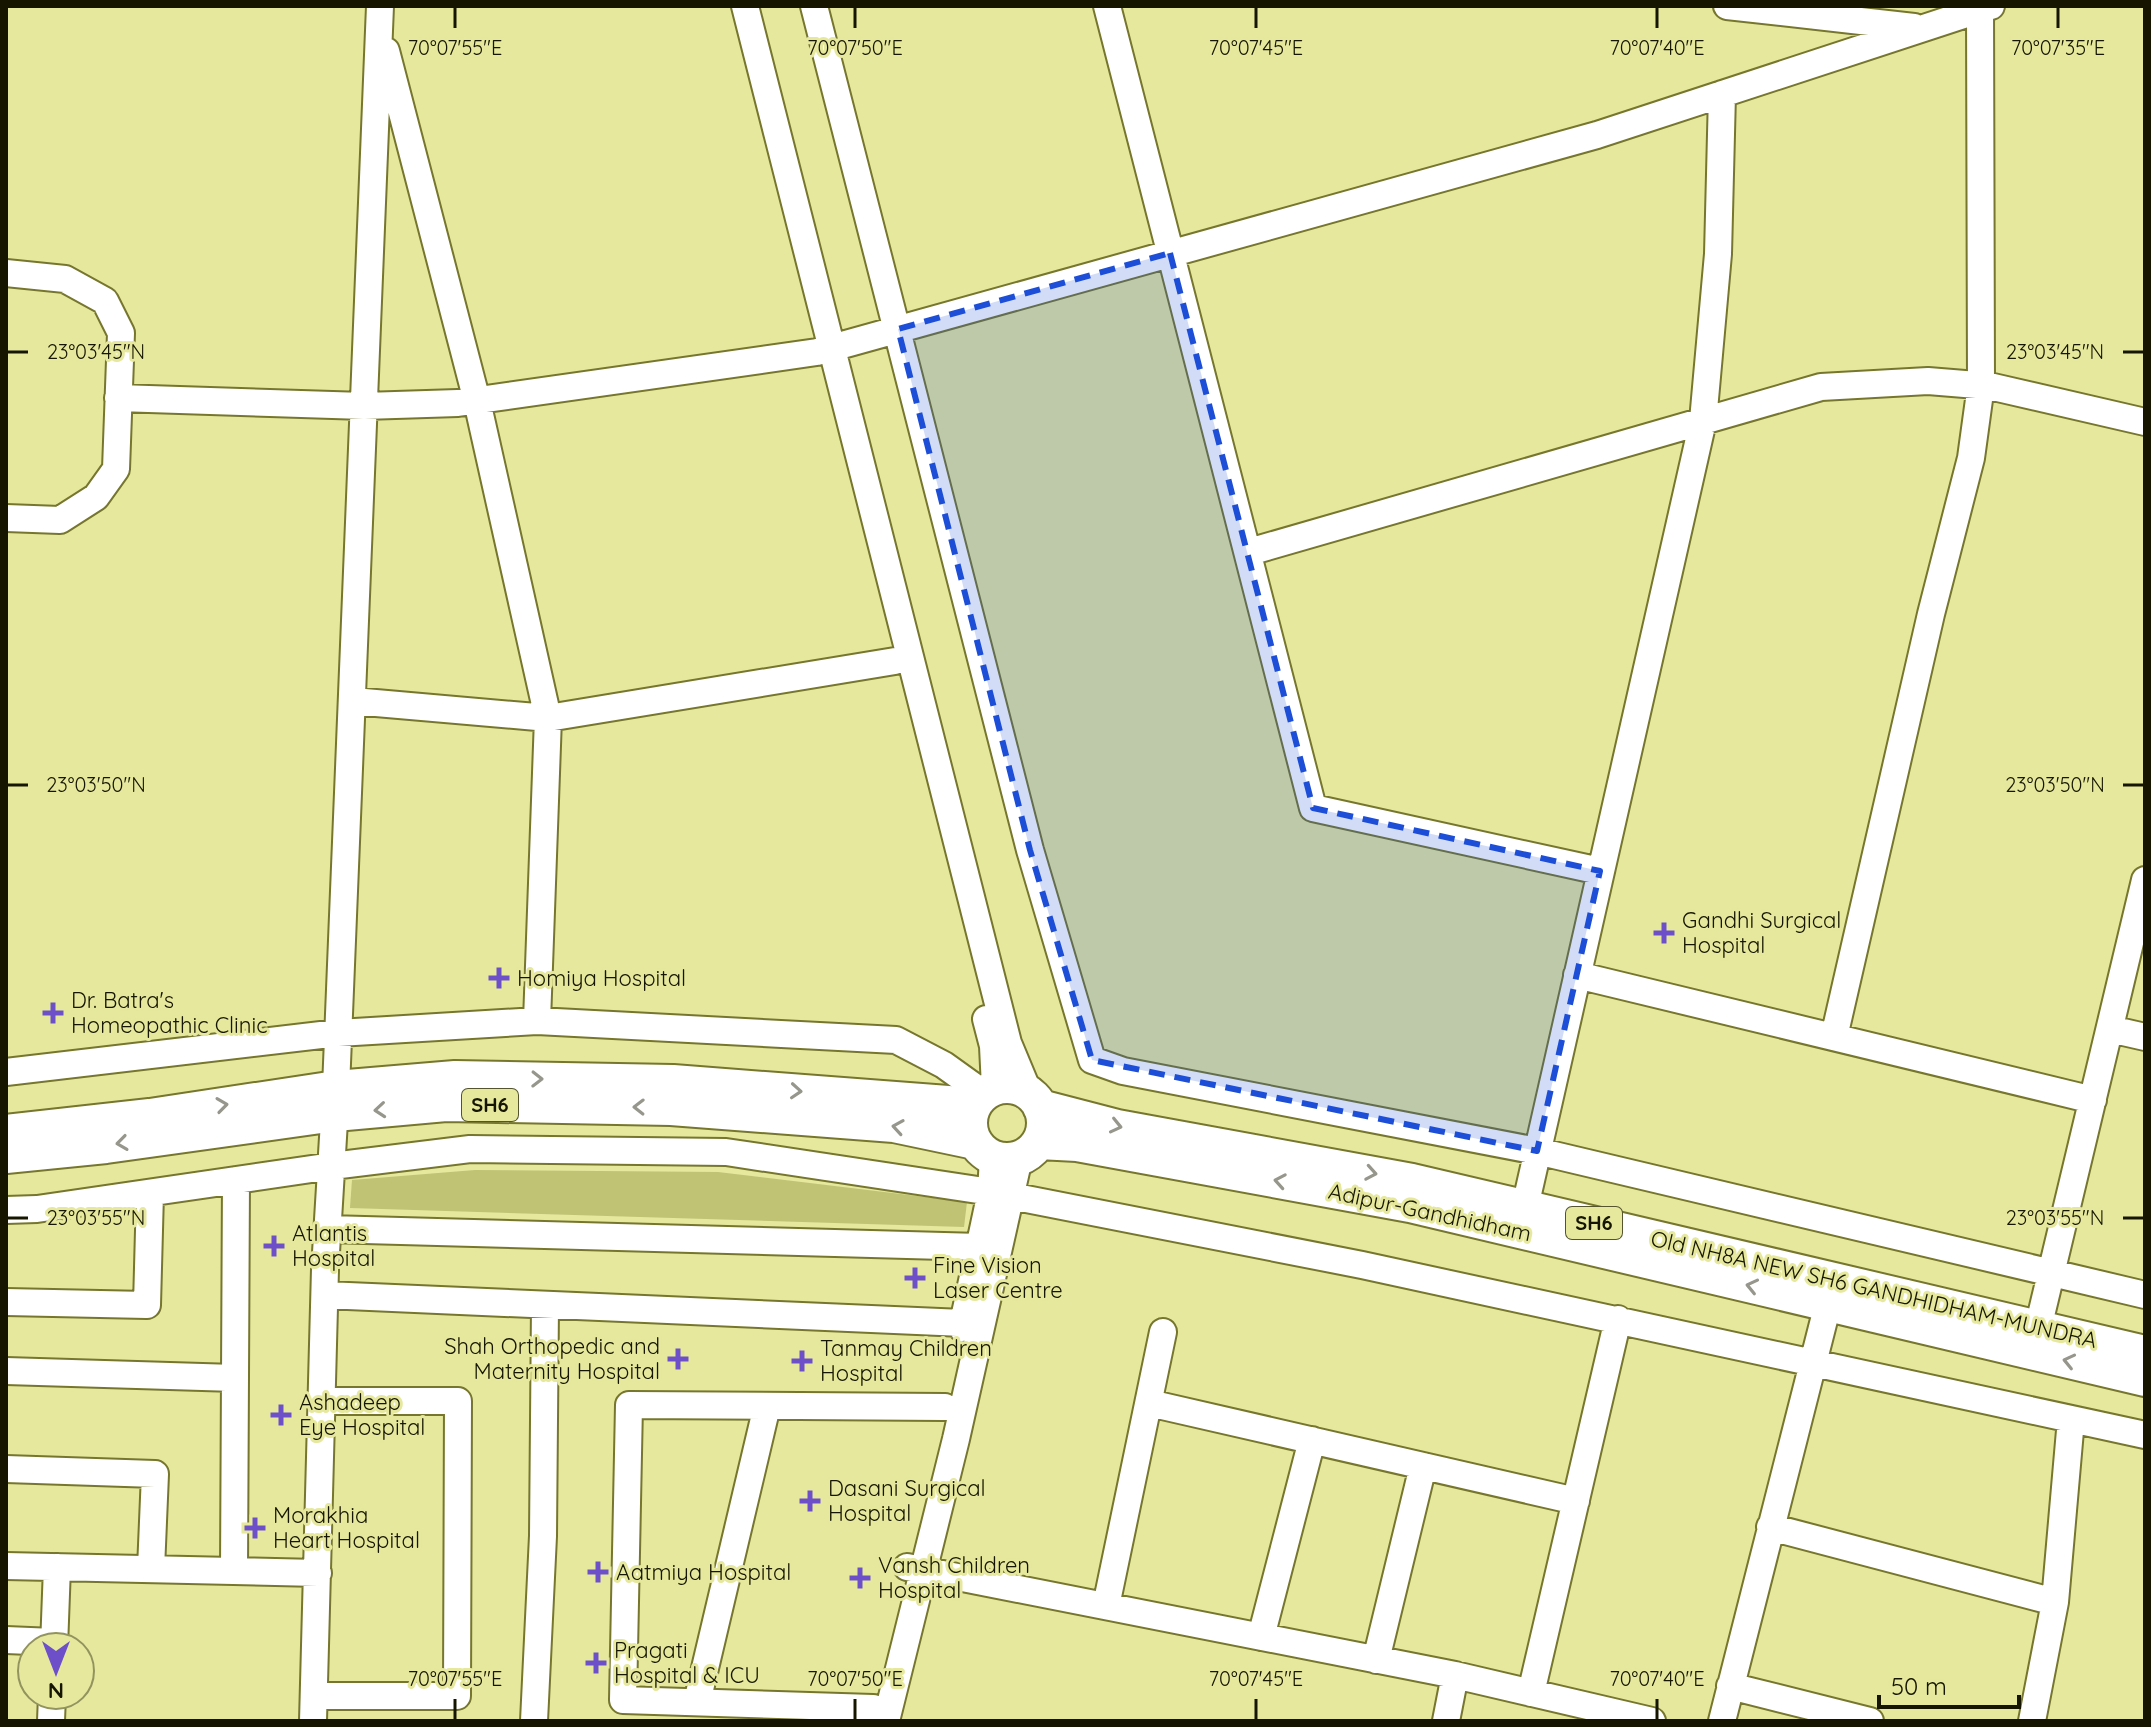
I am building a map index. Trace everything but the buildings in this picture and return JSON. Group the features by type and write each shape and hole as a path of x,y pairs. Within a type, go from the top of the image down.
{"main road":[{"name":"SH6","path":"6,1156 106,1146 455,1078 673,1082 1004,1097"},
{"path":"1004,1097 1044,1114 1045,1127 1006,1150 970,1132 969,1118 1004,1097"},
{"name":"Old NH8A NEW SH6 GANDHIDHAM-MUNDRA","path":"1004,1097 1117,1127 1412,1181 2145,1353"},
{"name":"SH6","path":"6,1132 150,1116 335,1101 671,1108 894,1125 1006,1150"},
{"name":"Adipur-Gandhidham","path":"1006,1150 1077,1144 1410,1205 2145,1379"}],"street":[{"path":"727,6 824,349 1008,1043 1004,1097"},
{"path":"745,6 895,661 1004,1097"},
{"path":"814,6 1030,850 1092,1060 1123,1071 1537,1151 2145,1295"},
{"path":"1107,6 1313,808 1600,871"},
{"path":"1727,6 1922,28"},
{"path":"118,398 364,406 477,401 824,349 1597,135 1984,7 1981,385 1971,458 1931,614 1834,1037"},
{"path":"380,15 477,401 548,718 537,1021"},
{"path":"322,1401 458,1401 457,1696 314,1708 318,1573 322,1401 325,1295 353,701 380,15"},
{"path":"1525,1207 1703,421 1718,254 1722,94"},
{"path":"6,273 65,279 105,301 121,333 116,469 96,497 60,520 6,518"},
{"path":"1249,552 1821,387 1928,381 1981,385 2145,422"},
{"path":"353,701 548,718 895,661"},
{"path":"2038,1328 2145,880"},
{"path":"1577,975 2093,1100"},
{"path":"6,1072 338,1033 537,1021 896,1040 1004,1097"},
{"path":"2110,1029 2145,1037"},
{"path":"6,1210 37,1209 470,1149 726,1152 1001,1194 1362,1265 2145,1435"},
{"path":"945,1407 629,1405 623,1700 697,1702 877,1717 916,1568 956,1439 1001,1194 1006,1150"},
{"path":"234,1571 236,1180"},
{"path":"6,1302 147,1305 150,1193"},
{"path":"916,1568 945,1407 980,1247 1001,1194"},
{"path":"328,1229 980,1247"},
{"path":"325,1295 963,1323"},
{"path":"1722,1721 1828,1304"},
{"path":"534,1721 543,1536 545,1305"},
{"path":"1531,1693 1618,1319"},
{"path":"1106,1606 1163,1332"},
{"path":"6,1371 235,1378"},
{"path":"1149,1403 1576,1501"},
{"path":"697,1702 767,1406"},
{"path":"2032,1721 2055,1602 2071,1419"},
{"path":"1261,1637 1312,1440"},
{"path":"1376,1660 1423,1466"},
{"path":"6,1469 155,1474 151,1569"},
{"path":"1770,1527 2055,1602"},
{"path":"6,1566 318,1573"},
{"path":"55,1631 57,1567"},
{"path":"916,1568 1455,1675 1652,1721"},
{"path":"1446,1721 1455,1675"},
{"path":"1730,1686 1870,1721"}],"highlighted area":[{"path":"1170,253 1313,808 1600,871 1537,1151 1092,1060 1030,850 898,329"}],"green space":[{"path":"475,1170 718,1172 967,1202 964,1227 350,1208 352,1180"}],"place":[{"name":"Gandhi Surgical Hospital","path":"1664,933"},
{"name":"Homiya Hospital","path":"499,978"},
{"name":"Dr. Batra's Homeopathic Clinic","path":"53,1013"},
{"name":"Atlantis Hospital","path":"274,1246"},
{"name":"Fine Vision Laser Centre","path":"915,1278"},
{"name":"Shah Orthopedic and Maternity Hospital","path":"678,1359"},
{"name":"Tanmay Children Hospital","path":"802,1361"},
{"name":"Ashadeep Eye Hospital","path":"281,1415"},
{"name":"Dasani Surgical Hospital","path":"810,1501"},
{"name":"Morakhia Heart Hospital","path":"255,1528"},
{"name":"Aatmiya Hospital","path":"598,1572"},
{"name":"Vansh Children Hospital","path":"860,1578"},
{"name":"Pragati Hospital & ICU","path":"596,1663"}]}
